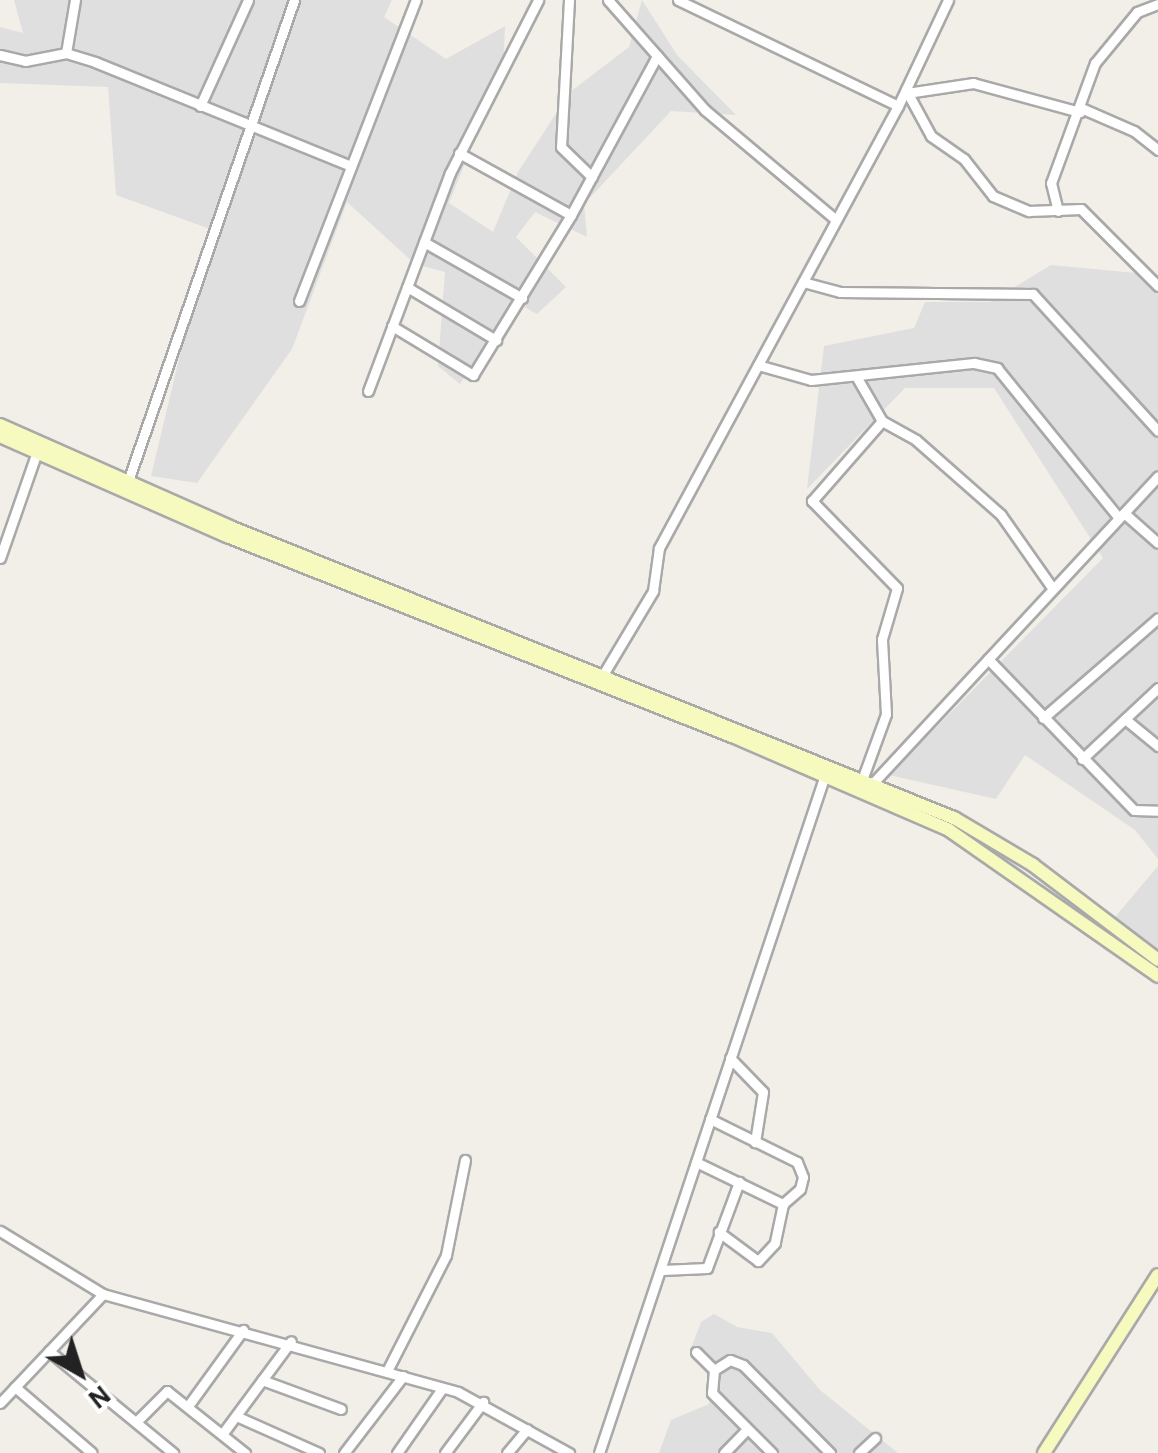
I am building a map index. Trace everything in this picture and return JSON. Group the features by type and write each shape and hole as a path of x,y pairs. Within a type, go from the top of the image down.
{"main road":[{"path":"0,425 126,486 825,776 967,840 1158,976"},
{"path":"0,436 604,674 988,836 1158,960"},
{"path":"1044,1453 1158,1275"}],"street":[{"path":"66,54 75,0"},
{"path":"200,106 248,0"},
{"path":"126,486 294,0"},
{"path":"300,301 416,0"},
{"path":"368,390 459,153 538,0"},
{"path":"569,0 561,148 592,176"},
{"path":"608,0 705,110 836,220"},
{"path":"678,0 898,106"},
{"path":"604,674 653,592 660,548 906,91 948,0"},
{"path":"1058,210 1051,183 1107,46 1137,12 1158,4"},
{"path":"0,54 25,61 66,54 349,166"},
{"path":"392,326 470,377 571,215 657,56"},
{"path":"906,91 973,84 1081,110 1134,131 1158,150"},
{"path":"906,91 931,136 964,160 993,196 1029,211 1088,213 1158,286"},
{"path":"459,153 571,215"},
{"path":"424,242 522,298"},
{"path":"803,282 840,292 1033,294 1158,432"},
{"path":"407,287 496,340"},
{"path":"758,366 797,380 974,363 998,368 1121,516 1158,543"},
{"path":"856,376 882,421 916,440 1000,515 1053,589"},
{"path":"867,782 886,714 882,638 897,588 812,501 882,421"},
{"path":"0,558 37,452"},
{"path":"867,782 1158,476"},
{"path":"1043,718 1158,618"},
{"path":"988,659 1134,810 1158,811"},
{"path":"1082,759 1158,688"},
{"path":"1125,720 1158,746"},
{"path":"599,1453 825,776"},
{"path":"730,1058 762,1092 755,1142"},
{"path":"710,1119 802,1170 800,1190 783,1204 775,1243 758,1261 719,1232"},
{"path":"387,1371 446,1255 464,1160"},
{"path":"696,1162 783,1204"},
{"path":"662,1270 707,1268 739,1182"},
{"path":"0,1231 24,1252 102,1294 291,1341 483,1402 569,1453"},
{"path":"0,1403 102,1294"},
{"path":"188,1406 242,1330"},
{"path":"223,1433 291,1341"},
{"path":"49,1351 173,1453"},
{"path":"696,1352 714,1370 712,1393 772,1453"},
{"path":"714,1370 730,1360 742,1365 830,1453"},
{"path":"344,1453 402,1376"},
{"path":"262,1380 340,1410"},
{"path":"15,1387 92,1453"},
{"path":"136,1422 167,1390 245,1453"},
{"path":"398,1453 441,1390"},
{"path":"445,1453 483,1402"},
{"path":"236,1416 319,1453"},
{"path":"724,1453 748,1428"},
{"path":"507,1453 528,1429"},
{"path":"859,1453 875,1438"}],"shaded area":[{"path":"14,0 392,0 384,17 446,59 505,26 503,69 449,203 493,232 518,172 570,92 629,47 642,0 677,55 736,115 671,111 584,204 587,237 535,212 516,237 566,287 537,314 517,303 460,384 438,366 445,272 415,264 347,202 292,349 197,483 151,476 210,229 116,195 108,87 0,83 0,27 23,33"},
{"path":"1051,265 1158,275 1158,859 1135,830 1025,755 996,799 889,775 1103,558 994,388 905,388 807,489 824,346 914,328 925,302 990,302"},
{"path":"1158,866 1158,954 1110,923"},
{"path":"714,1314 737,1327 772,1333 820,1390 898,1453 659,1453 671,1420 709,1404 709,1369 690,1351 701,1322"}]}
